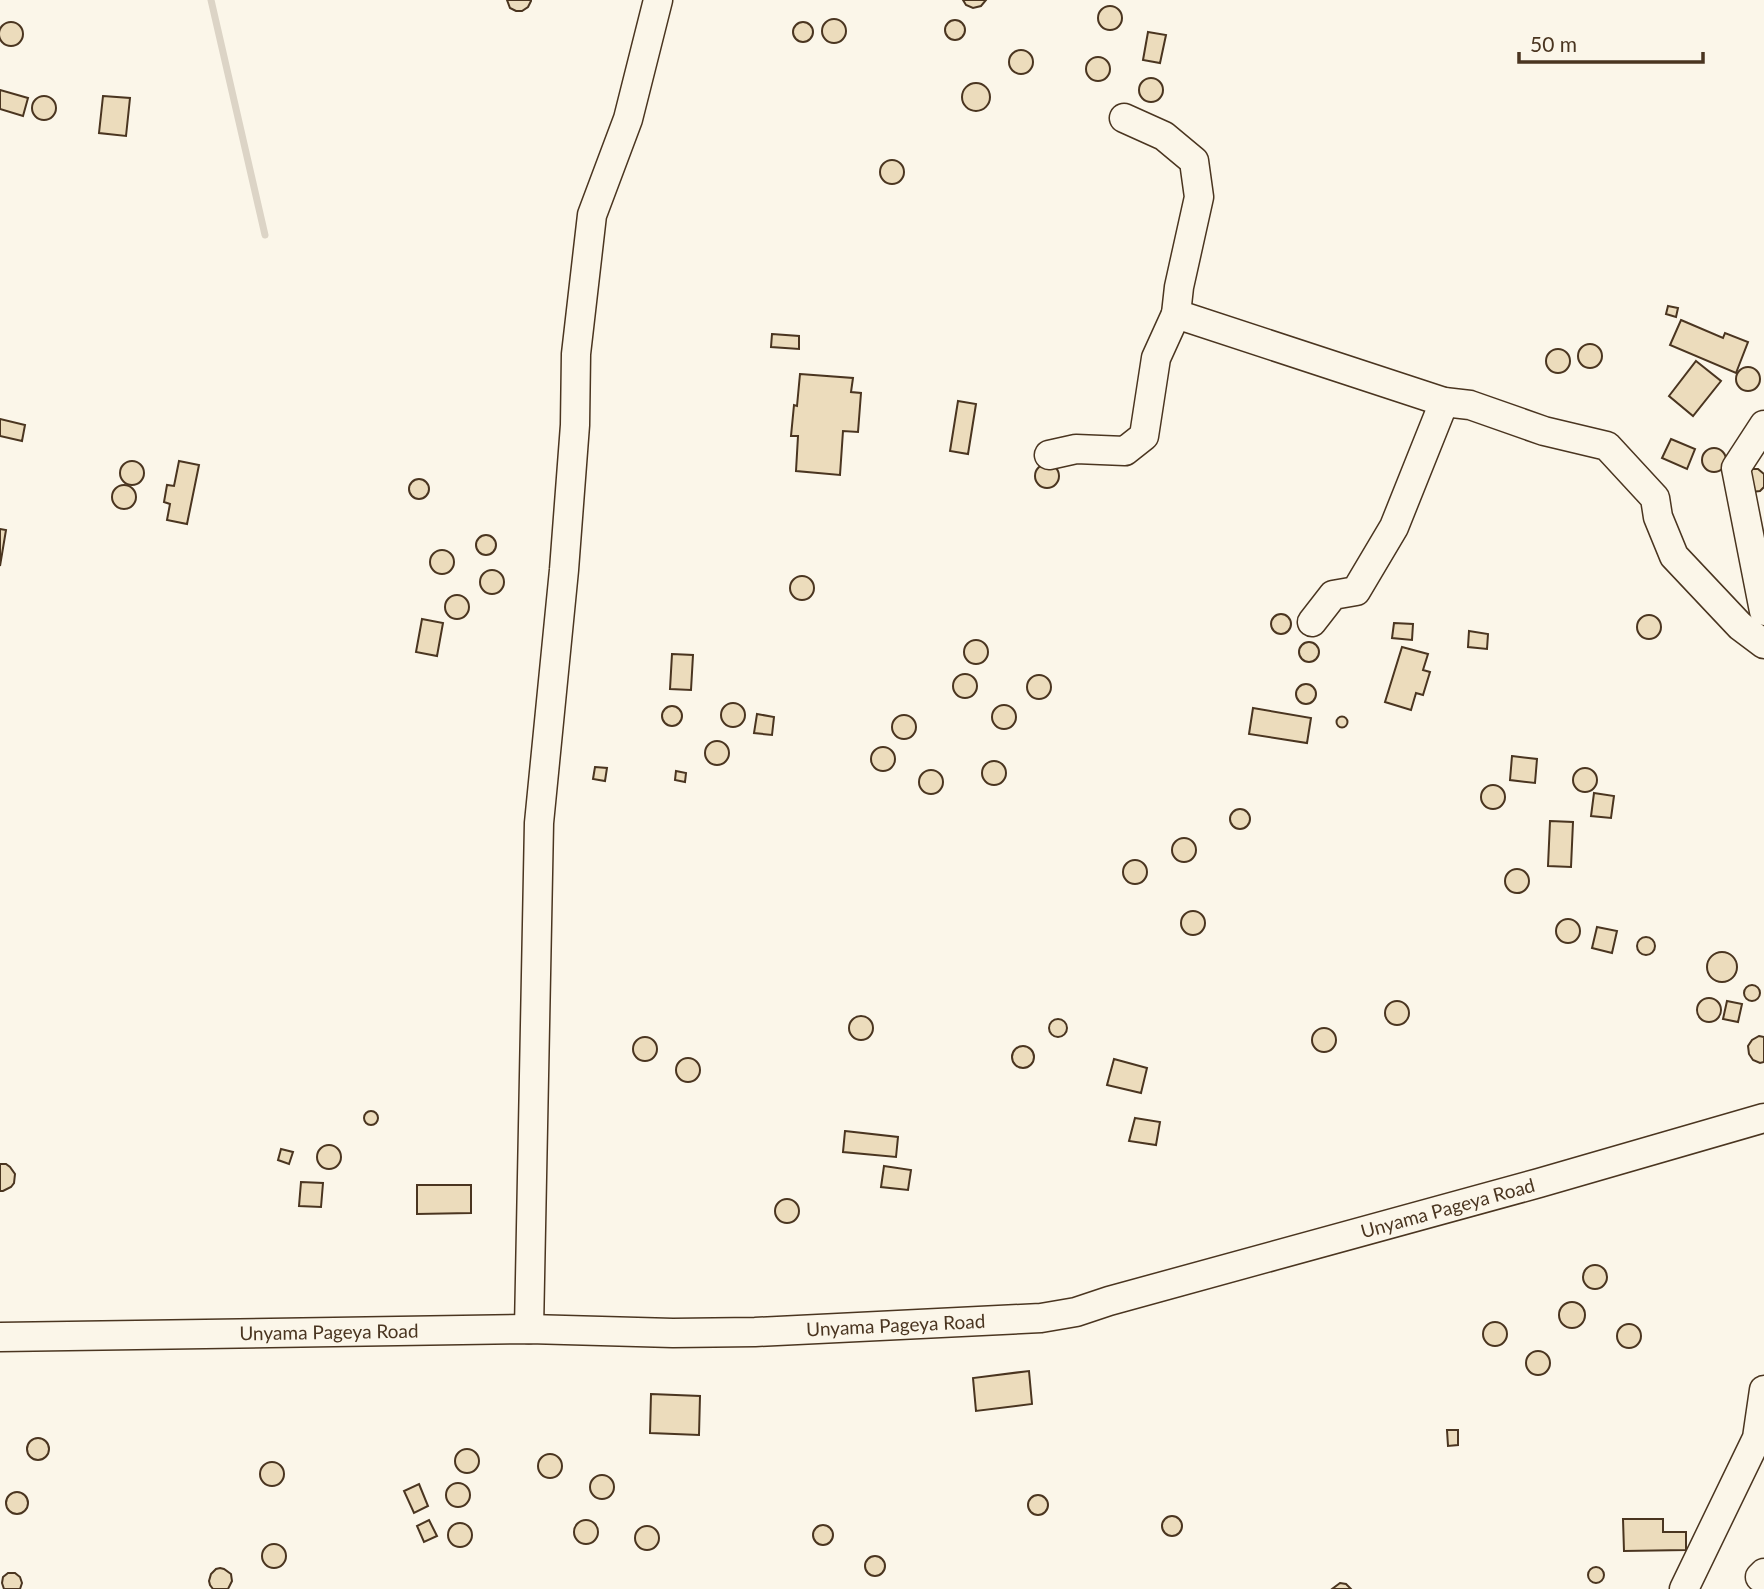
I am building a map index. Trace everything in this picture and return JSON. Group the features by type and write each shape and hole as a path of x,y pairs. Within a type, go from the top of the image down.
{"street":[{"path":"529,1329 539,823 565,556 575,425 576,354 592,215 628,119 658,0"},
{"path":"1049,455 1076,449 1125,451 1144,436 1156,358 1176,313 1179,287 1199,197 1194,162 1164,136 1124,118"},
{"path":"1176,313 1444,402 1470,405 1544,431 1607,446 1655,498 1658,516 1674,556 1740,626 1764,644"},
{"path":"1312,622 1333,595 1356,591 1394,527 1444,402"},
{"path":"1764,425 1736,468 1764,611"},
{"name":"Unyama Pageya Road","path":"0,1337 529,1329 755,1332 1041,1318 1076,1312 1764,1118"},
{"path":"1684,1589 1757,1438 1764,1390"}],"building":[{"path":"507,0 531,1 522,11 516,11 510,8"},
{"path":"963,0 986,0 981,6 973,8"},
{"path":"1110,6 1118,10 1122,18 1118,26 1110,30 1102,26 1098,18 1102,10"},
{"path":"834,19 842,23 846,31 842,39 834,43 826,39 822,31 826,23"},
{"path":"955,20 962,23 965,30 962,37 955,40 948,37 945,30 948,23"},
{"path":"11,22 19,26 23,34 19,42 11,46 3,42 -1,34 3,26"},
{"path":"803,22 810,25 813,32 810,39 803,42 796,39 793,32 796,25"},
{"path":"1148,32 1166,35 1160,63 1143,60"},
{"path":"1021,50 1029,54 1033,62 1029,70 1021,74 1013,70 1009,62 1013,54"},
{"path":"1098,57 1106,61 1110,69 1106,77 1098,81 1090,77 1086,69 1090,61"},
{"path":"1151,78 1159,82 1163,90 1159,98 1151,102 1143,98 1139,90 1143,82"},
{"path":"976,83 986,87 990,97 986,107 976,111 966,107 962,97 966,87"},
{"path":"0,90 28,98 23,116 0,109"},
{"path":"44,96 52,100 56,108 52,116 44,120 36,116 32,108 36,100"},
{"path":"103,96 130,98 126,136 99,133"},
{"path":"892,160 900,164 904,172 900,180 892,184 884,180 880,172 884,164"},
{"path":"1668,306 1678,308 1676,317 1666,314"},
{"path":"1681,320 1723,338 1725,333 1748,342 1736,373 1670,345"},
{"path":"772,334 799,336 799,349 771,347"},
{"path":"1590,344 1598,348 1602,356 1598,364 1590,368 1582,364 1578,356 1582,348"},
{"path":"1558,349 1566,353 1570,361 1566,369 1558,373 1550,369 1546,361 1550,353"},
{"path":"1696,361 1721,381 1693,416 1669,396"},
{"path":"1748,367 1756,371 1760,379 1756,387 1748,391 1740,387 1736,379 1740,371"},
{"path":"800,374 853,378 851,392 861,393 858,432 843,431 840,475 796,471 798,436 791,436"},
{"path":"958,401 976,404 968,454 950,451"},
{"path":"0,419 25,425 22,441 0,436"},
{"path":"1671,439 1695,449 1687,469 1662,458"},
{"path":"1714,448 1722,452 1726,460 1722,468 1714,472 1706,468 1702,460 1706,452"},
{"path":"132,461 140,465 144,473 140,481 132,485 124,481 120,473 124,465"},
{"path":"179,461 199,465 187,524 167,520 170,504 164,502 167,485 174,486"},
{"path":"1047,464 1055,468 1059,476 1055,484 1047,488 1039,484 1035,476 1039,468"},
{"path":"1750,469 1758,469 1764,474 1764,487 1760,491 1752,492"},
{"path":"419,479 426,482 429,489 426,496 419,499 412,496 409,489 412,482"},
{"path":"124,485 132,489 136,497 132,505 124,509 116,505 112,497 116,489"},
{"path":"0,529 6,530 0,566"},
{"path":"486,535 493,538 496,545 493,552 486,555 479,552 476,545 479,538"},
{"path":"442,550 450,554 454,562 450,570 442,574 434,570 430,562 434,554"},
{"path":"492,570 500,574 504,582 500,590 492,594 484,590 480,582 484,574"},
{"path":"802,576 810,580 814,588 810,596 802,600 794,596 790,588 794,580"},
{"path":"457,595 465,599 469,607 465,615 457,619 449,615 445,607 449,599"},
{"path":"1281,614 1288,617 1291,624 1288,631 1281,634 1274,631 1271,624 1274,617"},
{"path":"1649,615 1657,619 1661,627 1657,635 1649,639 1641,635 1637,627 1641,619"},
{"path":"422,619 443,623 437,656 416,652"},
{"path":"1394,623 1413,624 1412,640 1392,638"},
{"path":"1469,631 1488,634 1487,649 1468,647"},
{"path":"976,640 984,644 988,652 984,660 976,664 968,660 964,652 968,644"},
{"path":"1309,642 1316,645 1319,652 1316,659 1309,662 1302,659 1299,652 1302,645"},
{"path":"1402,647 1428,654 1423,670 1430,672 1423,695 1416,693 1411,710 1385,702"},
{"path":"672,654 693,655 691,690 670,689"},
{"path":"965,674 973,678 977,686 973,694 965,698 957,694 953,686 957,678"},
{"path":"1039,675 1047,679 1051,687 1047,695 1039,699 1031,695 1027,687 1031,679"},
{"path":"1306,684 1313,687 1316,694 1313,701 1306,704 1299,701 1296,694 1299,687"},
{"path":"733,703 741,707 745,715 741,723 733,727 725,723 721,715 725,707"},
{"path":"1004,705 1012,709 1016,717 1012,725 1004,729 996,725 992,717 996,709"},
{"path":"672,706 679,709 682,716 679,723 672,726 665,723 662,716 665,709"},
{"path":"1253,708 1311,718 1307,743 1249,734"},
{"path":"757,714 774,717 772,735 754,733"},
{"path":"904,715 912,719 916,727 912,735 904,739 896,735 892,727 896,719"},
{"path":"1342,717 1346,718 1346,726 1342,727 1338,726 1337,722 1338,718"},
{"path":"717,741 725,745 729,753 725,761 717,765 709,761 705,753 709,745"},
{"path":"883,747 891,751 895,759 891,767 883,771 875,767 871,759 875,751"},
{"path":"1512,756 1537,759 1535,783 1510,780"},
{"path":"994,761 1002,765 1006,773 1002,781 994,785 986,781 982,773 986,765"},
{"path":"595,767 607,768 605,781 593,779"},
{"path":"1585,768 1593,772 1597,780 1593,788 1585,792 1577,788 1573,780 1577,772"},
{"path":"931,770 939,774 943,782 939,790 931,794 923,790 919,782 923,774"},
{"path":"676,771 686,773 685,782 675,780"},
{"path":"1493,785 1501,789 1505,797 1501,805 1493,809 1485,805 1481,797 1485,789"},
{"path":"1594,793 1614,796 1611,818 1591,816"},
{"path":"1240,809 1247,812 1250,819 1247,826 1240,829 1233,826 1230,819 1233,812"},
{"path":"1550,821 1573,822 1571,867 1548,866"},
{"path":"1184,838 1192,842 1196,850 1192,858 1184,862 1176,858 1172,850 1176,842"},
{"path":"1135,860 1143,864 1147,872 1143,880 1135,884 1127,880 1123,872 1127,864"},
{"path":"1517,869 1525,873 1529,881 1525,889 1517,893 1509,889 1505,881 1509,873"},
{"path":"1193,911 1201,915 1205,923 1201,931 1193,935 1185,931 1181,923 1185,915"},
{"path":"1568,919 1576,923 1580,931 1576,939 1568,943 1560,939 1556,931 1560,923"},
{"path":"1597,927 1617,931 1612,953 1592,948"},
{"path":"1646,937 1652,940 1655,946 1652,952 1646,955 1640,952 1637,946 1640,940"},
{"path":"1722,952 1733,956 1737,967 1733,978 1722,982 1711,978 1707,967 1711,956"},
{"path":"1749,985 1755,985 1760,993 1758,999 1749,1001 1744,996 1744,990"},
{"path":"1709,998 1718,1001 1721,1010 1718,1019 1709,1022 1700,1019 1697,1010 1700,1001"},
{"path":"1397,1001 1405,1005 1409,1013 1405,1021 1397,1025 1389,1021 1385,1013 1389,1005"},
{"path":"1727,1001 1742,1004 1738,1022 1723,1019"},
{"path":"861,1016 870,1019 873,1028 870,1037 861,1040 852,1037 849,1028 852,1019"},
{"path":"1054,1019 1062,1019 1067,1028 1065,1035 1054,1037 1049,1032 1049,1024"},
{"path":"1324,1028 1332,1032 1336,1040 1332,1048 1324,1052 1316,1048 1312,1040 1316,1032"},
{"path":"1759,1036 1764,1037 1764,1062 1760,1063 1753,1060 1748,1046"},
{"path":"645,1037 653,1041 657,1049 653,1057 645,1061 637,1057 633,1049 637,1041"},
{"path":"1023,1046 1033,1053 1034,1057 1027,1067 1023,1068 1013,1061 1012,1057 1019,1047"},
{"path":"688,1058 696,1062 700,1070 696,1078 688,1082 680,1078 676,1070 680,1062"},
{"path":"1114,1059 1147,1068 1141,1093 1107,1085"},
{"path":"368,1111 374,1111 378,1118 374,1125 368,1125 364,1121 364,1115"},
{"path":"1135,1118 1160,1122 1156,1145 1129,1141"},
{"path":"845,1131 898,1137 896,1157 843,1152"},
{"path":"329,1145 337,1149 341,1157 337,1165 329,1169 321,1165 317,1157 321,1149"},
{"path":"281,1149 293,1152 289,1164 278,1160"},
{"path":"0,1164 6,1164 15,1174 14,1183 3,1191 0,1191"},
{"path":"884,1166 911,1170 908,1190 881,1187"},
{"path":"301,1182 323,1183 321,1207 299,1206"},
{"path":"417,1185 471,1185 471,1213 417,1214"},
{"path":"787,1199 795,1203 799,1211 795,1219 787,1223 779,1219 775,1211 779,1203"},
{"path":"1595,1265 1603,1269 1607,1277 1603,1285 1595,1289 1587,1285 1583,1277 1587,1269"},
{"path":"1572,1302 1581,1306 1585,1315 1581,1324 1572,1328 1563,1324 1559,1315 1563,1306"},
{"path":"1495,1322 1503,1326 1507,1334 1503,1342 1495,1346 1487,1342 1483,1334 1487,1326"},
{"path":"1629,1324 1637,1328 1641,1336 1637,1344 1629,1348 1621,1344 1617,1336 1621,1328"},
{"path":"1538,1351 1546,1355 1550,1363 1546,1371 1538,1375 1530,1371 1526,1363 1530,1355"},
{"path":"1029,1371 1032,1404 976,1411 973,1378"},
{"path":"651,1394 700,1396 699,1435 650,1433"},
{"path":"1447,1430 1458,1430 1458,1445 1448,1446"},
{"path":"38,1438 46,1441 49,1449 46,1457 38,1460 30,1457 27,1449 30,1441"},
{"path":"467,1449 475,1453 479,1461 475,1469 467,1473 459,1469 455,1461 459,1453"},
{"path":"550,1454 558,1458 562,1466 558,1474 550,1478 542,1474 538,1466 542,1458"},
{"path":"272,1462 283,1469 284,1474 277,1485 272,1486 261,1479 260,1474 267,1463"},
{"path":"602,1475 610,1479 614,1487 610,1495 602,1499 594,1495 590,1487 594,1479"},
{"path":"458,1483 466,1487 470,1495 466,1503 458,1507 450,1503 446,1495 450,1487"},
{"path":"419,1484 428,1506 414,1513 404,1491"},
{"path":"17,1492 25,1495 28,1503 25,1511 17,1514 9,1511 6,1503 9,1495"},
{"path":"1038,1495 1045,1498 1048,1505 1045,1512 1038,1515 1031,1512 1028,1505 1031,1498"},
{"path":"1172,1516 1179,1519 1182,1526 1179,1533 1172,1536 1165,1533 1162,1526 1165,1519"},
{"path":"1623,1519 1663,1519 1663,1532 1686,1532 1686,1550 1624,1551"},
{"path":"429,1520 437,1536 424,1542 417,1526"},
{"path":"586,1520 594,1524 598,1532 594,1540 586,1544 578,1540 574,1532 578,1524"},
{"path":"460,1523 468,1527 472,1535 468,1543 460,1547 452,1543 448,1535 452,1527"},
{"path":"823,1525 830,1528 833,1535 830,1542 823,1545 816,1542 813,1535 816,1528"},
{"path":"647,1526 655,1530 659,1538 655,1546 647,1550 639,1546 635,1538 639,1530"},
{"path":"274,1544 282,1548 286,1556 282,1564 274,1568 266,1564 262,1556 266,1548"},
{"path":"875,1556 882,1559 885,1566 882,1573 875,1576 868,1573 865,1566 868,1559"},
{"path":"1596,1567 1602,1569 1602,1581 1596,1583 1590,1581 1588,1575 1590,1569"},
{"path":"220,1568 231,1574 232,1581 228,1589 213,1589 210,1585 211,1574"},
{"path":"8,1573 15,1573 20,1577 20,1589 4,1589 3,1577"},
{"path":"1340,1583 1346,1584 1351,1589 1332,1589"}],"waterway":[{"path":"211,0 265,235"}]}
